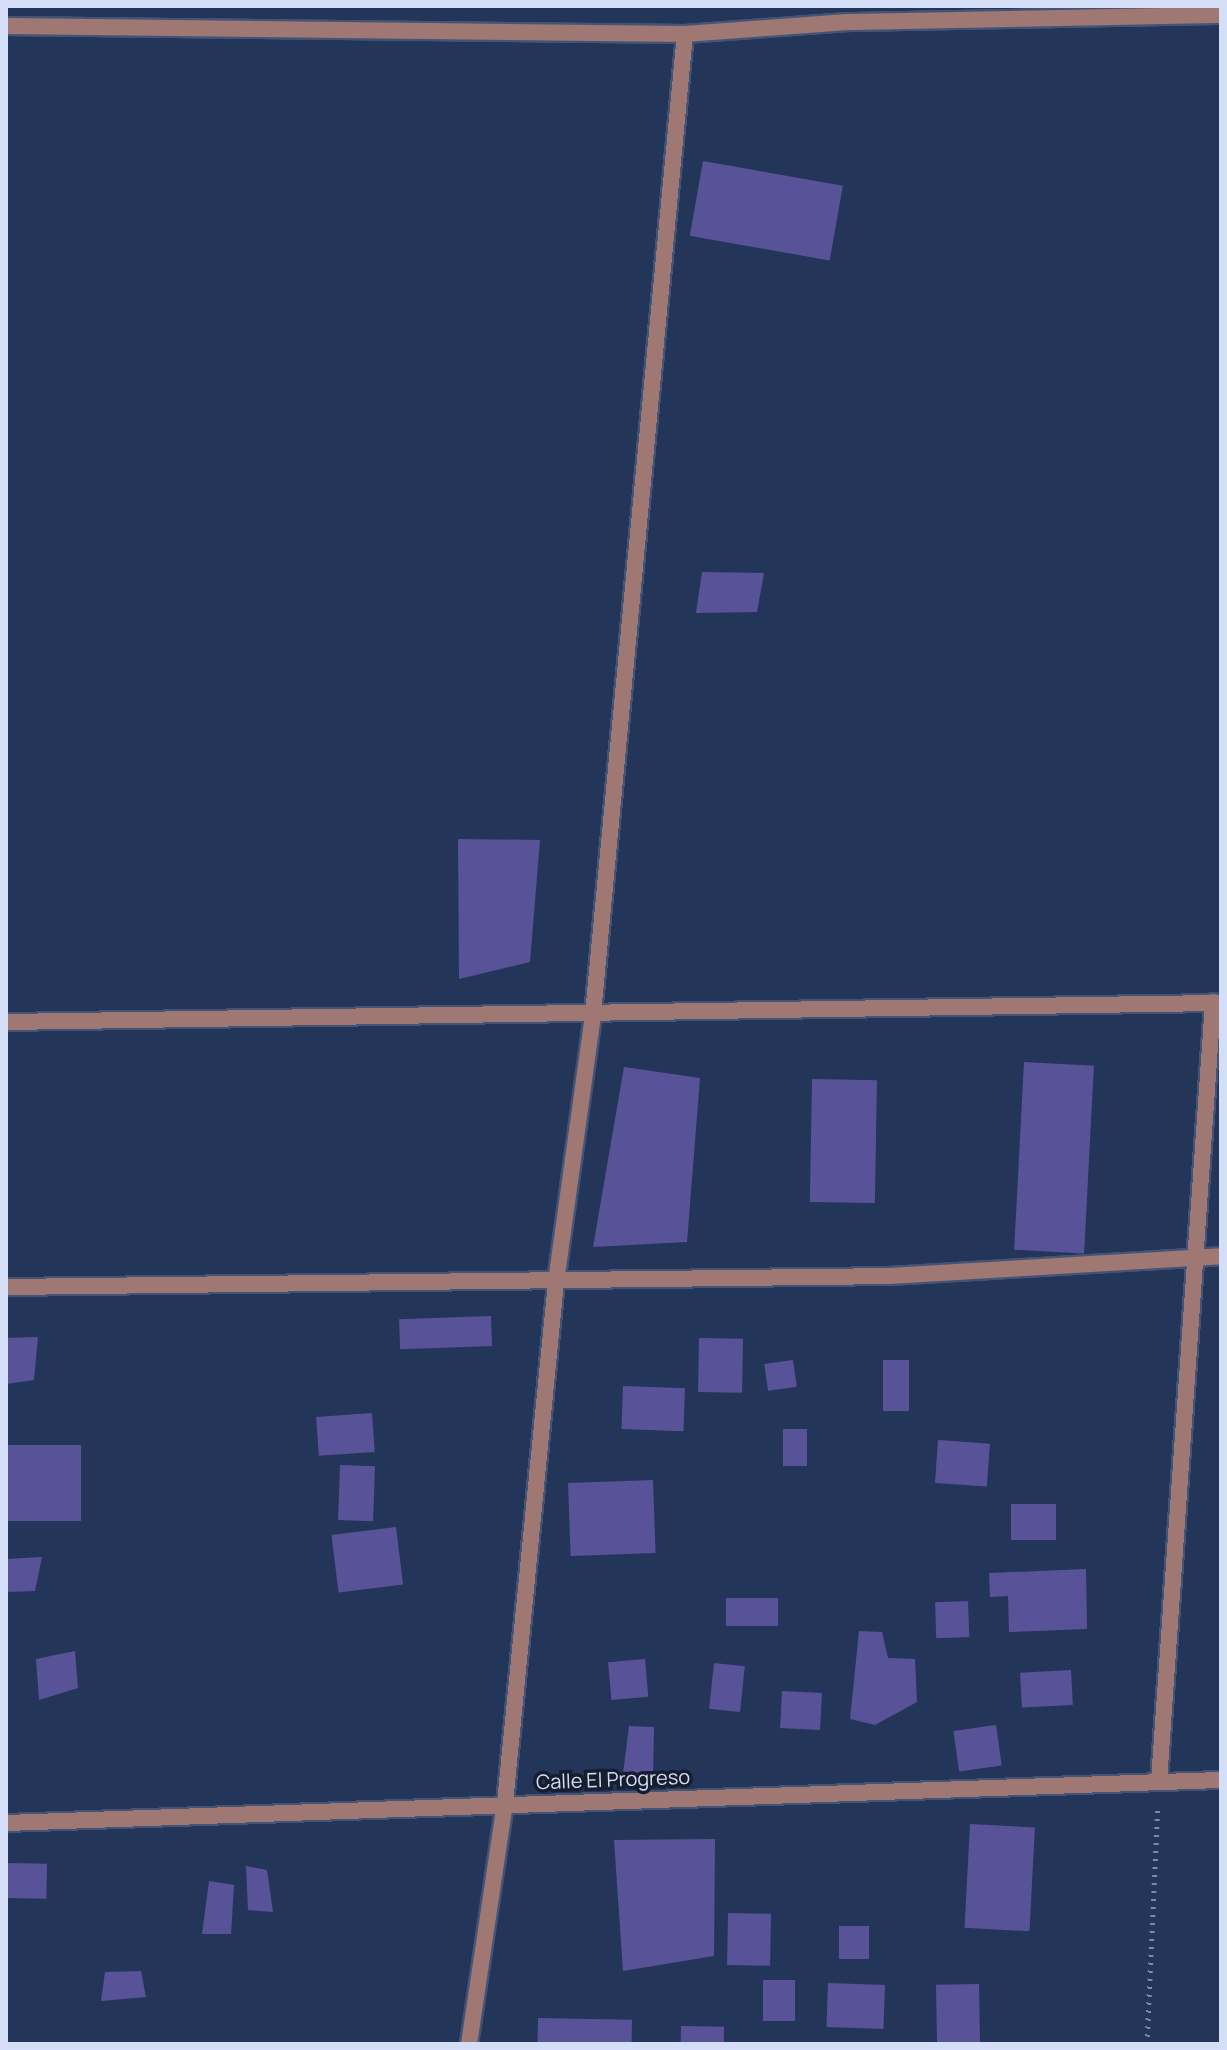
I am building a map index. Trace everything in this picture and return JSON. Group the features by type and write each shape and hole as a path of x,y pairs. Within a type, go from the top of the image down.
{"street":[{"path":"6,26 685,34 848,22 1221,15"},
{"path":"469,2044 505,1803 556,1282 593,1014 685,34"},
{"path":"6,1022 1217,1002 1159,1781"},
{"path":"6,1287 889,1276 1221,1256"},
{"name":"Calle El Progreso","path":"6,1823 1221,1780"}],"path":[{"path":"1147,2044 1159,1781"}],"building":[{"path":"703,161 843,186 830,261 690,236"},
{"path":"702,572 764,573 757,612 696,613"},
{"path":"458,839 540,840 530,962 459,979"},
{"path":"1024,1062 1094,1066 1084,1253 1014,1250"},
{"path":"624,1067 700,1078 687,1242 593,1247"},
{"path":"812,1079 877,1080 875,1203 810,1202"},
{"path":"491,1316 492,1346 400,1349 399,1319"},
{"path":"38,1337 34,1380 6,1384 6,1338"},
{"path":"699,1338 743,1339 742,1393 698,1392"},
{"path":"793,1360 797,1387 768,1391 764,1364"},
{"path":"883,1360 909,1360 909,1411 883,1411"},
{"path":"623,1386 685,1388 683,1431 621,1429"},
{"path":"372,1413 375,1452 319,1456 316,1417"},
{"path":"783,1429 807,1429 807,1466 783,1466"},
{"path":"938,1440 990,1444 987,1487 935,1483"},
{"path":"6,1445 81,1445 81,1521 6,1521"},
{"path":"340,1465 375,1466 373,1521 338,1520"},
{"path":"653,1480 656,1553 571,1556 568,1483"},
{"path":"1011,1504 1056,1504 1056,1540 1011,1540"},
{"path":"396,1527 403,1585 339,1592 331,1535"},
{"path":"42,1557 35,1591 6,1592 6,1559"},
{"path":"1086,1569 1087,1629 1009,1632 1008,1596 990,1597 989,1573"},
{"path":"726,1598 778,1598 778,1626 726,1626"},
{"path":"968,1601 969,1637 936,1638 935,1602"},
{"path":"859,1631 882,1632 888,1658 915,1659 917,1702 875,1725 850,1719"},
{"path":"75,1651 78,1688 39,1700 36,1659"},
{"path":"645,1659 648,1697 611,1700 608,1662"},
{"path":"714,1663 745,1666 740,1712 709,1709"},
{"path":"1071,1670 1073,1705 1022,1708 1020,1673"},
{"path":"782,1691 822,1693 820,1730 780,1728"},
{"path":"996,1725 1002,1766 959,1772 953,1731"},
{"path":"629,1726 654,1727 653,1777 623,1774"},
{"path":"970,1824 1035,1827 1029,1931 965,1928"},
{"path":"715,1839 714,1956 623,1971 614,1840"},
{"path":"6,1863 47,1864 46,1899 6,1898"},
{"path":"246,1866 267,1870 273,1912 248,1910"},
{"path":"209,1881 234,1885 231,1934 202,1934"},
{"path":"728,1913 771,1914 770,1966 727,1965"},
{"path":"839,1926 869,1926 869,1959 839,1959"},
{"path":"141,1971 146,1997 101,2001 105,1972"},
{"path":"763,1980 795,1980 795,2021 763,2021"},
{"path":"828,1983 885,1985 883,2029 826,2027"},
{"path":"979,1984 980,2043 937,2044 936,1985"},
{"path":"538,2018 632,2020 632,2044 538,2044"},
{"path":"681,2026 724,2027 724,2044 681,2044"}]}
